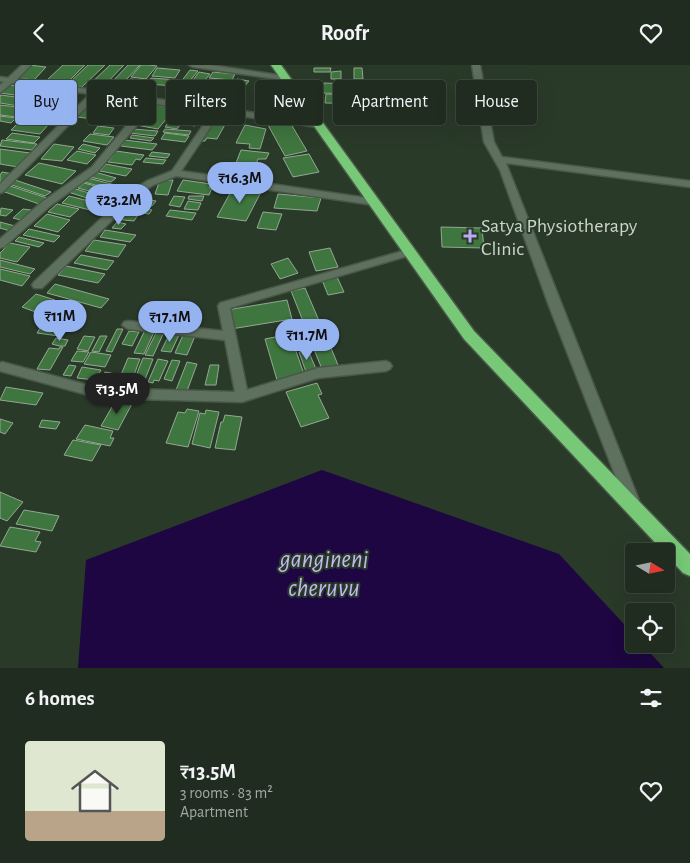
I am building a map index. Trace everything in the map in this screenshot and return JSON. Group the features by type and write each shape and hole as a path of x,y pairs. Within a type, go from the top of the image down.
{"highway":[{"path":"276,65 284,78"},
{"path":"318,125 469,335 690,567"}],"street":[{"path":"0,90 26,65"},
{"path":"193,65 284,78"},
{"path":"476,65 489,142 505,170 555,306 635,510"},
{"path":"0,79 87,91"},
{"path":"0,190 87,102"},
{"path":"0,245 46,204 95,169 133,125"},
{"path":"175,173 207,125"},
{"path":"498,159 690,184"},
{"path":"38,285 132,195 150,183 175,173 374,202"},
{"path":"242,397 224,306 410,252"},
{"path":"128,325 230,336"},
{"path":"1,368 99,393 242,397 318,373 386,366"}],"water":[{"name":"gangineni cheruvu","path":"322,470 559,554 625,625 625,653 650,653 664,668 78,668 86,560"}],"building":[{"path":"29,65 46,67 34,80 17,78"},
{"path":"63,65 85,65 70,80 47,80"},
{"path":"88,65 105,65 87,80 82,87 77,86 77,80 72,80"},
{"path":"110,65 124,65 110,80 94,80"},
{"path":"128,65 140,65 126,80 114,80"},
{"path":"141,65 157,66 146,79 131,77"},
{"path":"157,68 180,70 175,78 152,76"},
{"path":"314,68 331,68 330,72 314,72"},
{"path":"354,68 362,68 363,79 354,79"},
{"path":"190,70 198,71 190,80 182,80"},
{"path":"341,71 341,79 331,79 331,72"},
{"path":"199,72 210,74 205,80 193,80"},
{"path":"213,72 235,74 232,80 209,78"},
{"path":"151,78 178,80 166,80 166,85 156,85 156,80 150,80"},
{"path":"324,83 333,83 333,93 323,93"},
{"path":"9,85 15,86 15,95 0,93"},
{"path":"326,94 333,94 333,103 325,103"},
{"path":"0,95 15,97 15,105 0,103"},
{"path":"0,105 15,107 15,117 0,115"},
{"path":"156,105 166,107 166,119 158,129 136,125 156,125"},
{"path":"87,106 87,118 77,117"},
{"path":"0,116 15,118 11,123 0,121"},
{"path":"16,125 48,125 40,134 11,130"},
{"path":"166,125 180,125 177,129 165,127"},
{"path":"209,125 225,125 217,139 207,138 205,141 201,141"},
{"path":"245,125 266,129 260,149 249,148 250,144 236,143"},
{"path":"268,125 292,125 307,151 285,156"},
{"path":"98,126 114,128 109,135 93,133"},
{"path":"133,129 158,131 155,136 130,133"},
{"path":"165,129 191,131 189,135 163,132"},
{"path":"12,133 40,137 34,143 6,139"},
{"path":"165,133 189,136 185,142 161,139"},
{"path":"90,134 114,137 107,145 83,141"},
{"path":"132,135 154,138 151,141 130,138"},
{"path":"2,140 37,144 32,150 0,146"},
{"path":"125,140 157,144 152,150 121,146"},
{"path":"54,144 74,147 62,161 41,159"},
{"path":"83,144 100,148 95,153 78,149"},
{"path":"0,149 30,153 18,167 0,164"},
{"path":"241,150 269,153 266,159 258,159 256,164 236,163"},
{"path":"77,151 96,155 87,164 67,160"},
{"path":"116,151 144,155 140,160 136,159 132,165 108,162"},
{"path":"152,152 170,154 167,158 149,156"},
{"path":"309,154 319,172 293,177 283,158"},
{"path":"146,158 166,160 163,164 143,162"},
{"path":"39,163 76,171 62,184 25,175"},
{"path":"106,164 132,169 126,176 100,171"},
{"path":"2,172 13,174 4,183 0,182"},
{"path":"95,172 116,178 111,182 90,177"},
{"path":"88,178 115,185 111,189 84,182"},
{"path":"15,180 51,192 45,196 9,184"},
{"path":"160,180 173,180 168,195 155,194"},
{"path":"183,180 211,184 209,188 212,188 209,195 177,191"},
{"path":"84,183 117,192 111,197 78,188"},
{"path":"10,186 47,198 39,204 2,191"},
{"path":"234,186 262,190 246,221 217,217"},
{"path":"73,188 114,201 109,205 68,192"},
{"path":"278,194 321,198 317,211 274,208"},
{"path":"69,196 109,206 102,213 62,203"},
{"path":"174,196 185,197 180,207 169,205"},
{"path":"189,196 204,196 202,201 188,199"},
{"path":"134,197 156,201 152,206 130,203"},
{"path":"188,201 201,203 198,210 184,209"},
{"path":"57,204 79,209 70,217 48,212"},
{"path":"128,206 152,210 149,214 125,210"},
{"path":"1,208 13,210 6,216 0,215"},
{"path":"23,209 31,210 21,220 13,218"},
{"path":"170,210 196,213 192,220 166,216"},
{"path":"119,212 138,215 134,221 114,219"},
{"path":"263,212 282,214 276,230 257,228"},
{"path":"47,214 70,220 58,232 34,226"},
{"path":"0,222 15,226 10,231 0,228"},
{"path":"117,222 126,224 121,229 112,228"},
{"path":"441,227 482,228 484,248 442,247"},
{"path":"29,229 60,236 54,242 23,235"},
{"path":"105,230 136,235 130,242 100,237"},
{"path":"19,237 44,243 39,247 15,241"},
{"path":"94,240 126,245 118,257 85,251"},
{"path":"10,243 30,247 17,262 0,258 0,253"},
{"path":"330,248 338,267 316,271 309,252"},
{"path":"81,255 114,261 107,270 74,263"},
{"path":"288,258 298,273 280,279 271,264"},
{"path":"0,260 35,269 30,274 0,267"},
{"path":"66,266 105,274 98,283 58,275"},
{"path":"0,269 30,276 22,286 0,280"},
{"path":"337,277 344,292 328,295 322,280"},
{"path":"55,284 109,299 101,308 47,293"},
{"path":"305,288 320,323 305,326 291,291"},
{"path":"36,294 55,300 41,314 22,307"},
{"path":"287,300 292,319 231,329 227,310"},
{"path":"322,326 338,365 322,369 306,330"},
{"path":"40,328 62,331 59,336 37,333"},
{"path":"117,329 123,329 112,352 106,351"},
{"path":"145,330 154,332 144,354 134,353"},
{"path":"129,331 139,332 132,346 122,344"},
{"path":"157,331 164,332 153,356 145,355"},
{"path":"170,333 179,335 171,352 161,351"},
{"path":"290,334 304,374 277,380 265,339"},
{"path":"183,335 195,336 187,355 175,353"},
{"path":"84,336 95,337 88,351 77,349"},
{"path":"100,336 107,336 99,352 92,351"},
{"path":"56,338 68,340 65,346 59,346 52,344"},
{"path":"63,347 50,370 37,369 49,348 59,349"},
{"path":"308,350 316,369 306,372 299,352"},
{"path":"77,351 89,352 83,362 71,361"},
{"path":"91,352 111,355 105,367 84,364"},
{"path":"128,358 140,359 131,383 118,382"},
{"path":"143,358 153,359 144,382 134,381"},
{"path":"158,359 168,361 159,381 148,382"},
{"path":"172,360 180,361 172,381 164,379"},
{"path":"187,362 197,364 187,391 176,390"},
{"path":"69,365 76,366 71,376 63,375"},
{"path":"210,365 219,365 216,385 205,385"},
{"path":"82,367 101,370 95,380 77,378"},
{"path":"105,372 116,374 110,384 99,382"},
{"path":"317,383 322,394 318,395 329,418 301,427 286,392"},
{"path":"6,387 43,393 36,405 0,400"},
{"path":"116,400 133,402 118,430 101,426"},
{"path":"187,409 199,411 188,447 166,443 178,412 185,413"},
{"path":"206,410 219,412 210,448 192,444 200,413 205,414"},
{"path":"225,415 242,417 235,450 215,448 221,422 223,422"},
{"path":"0,419 13,423 5,434 0,432"},
{"path":"42,420 60,422 56,429 39,427"},
{"path":"85,425 113,431 110,438 114,438 110,446 76,439"},
{"path":"73,440 101,445 92,461 64,455"},
{"path":"0,492 23,502 7,521 0,518"},
{"path":"24,510 59,516 52,531 16,524"},
{"path":"10,527 40,532 35,541 41,542 36,552 0,546"}],"place":[{"name":"Satya Physiotherapy Clinic","path":"470,236"}]}
